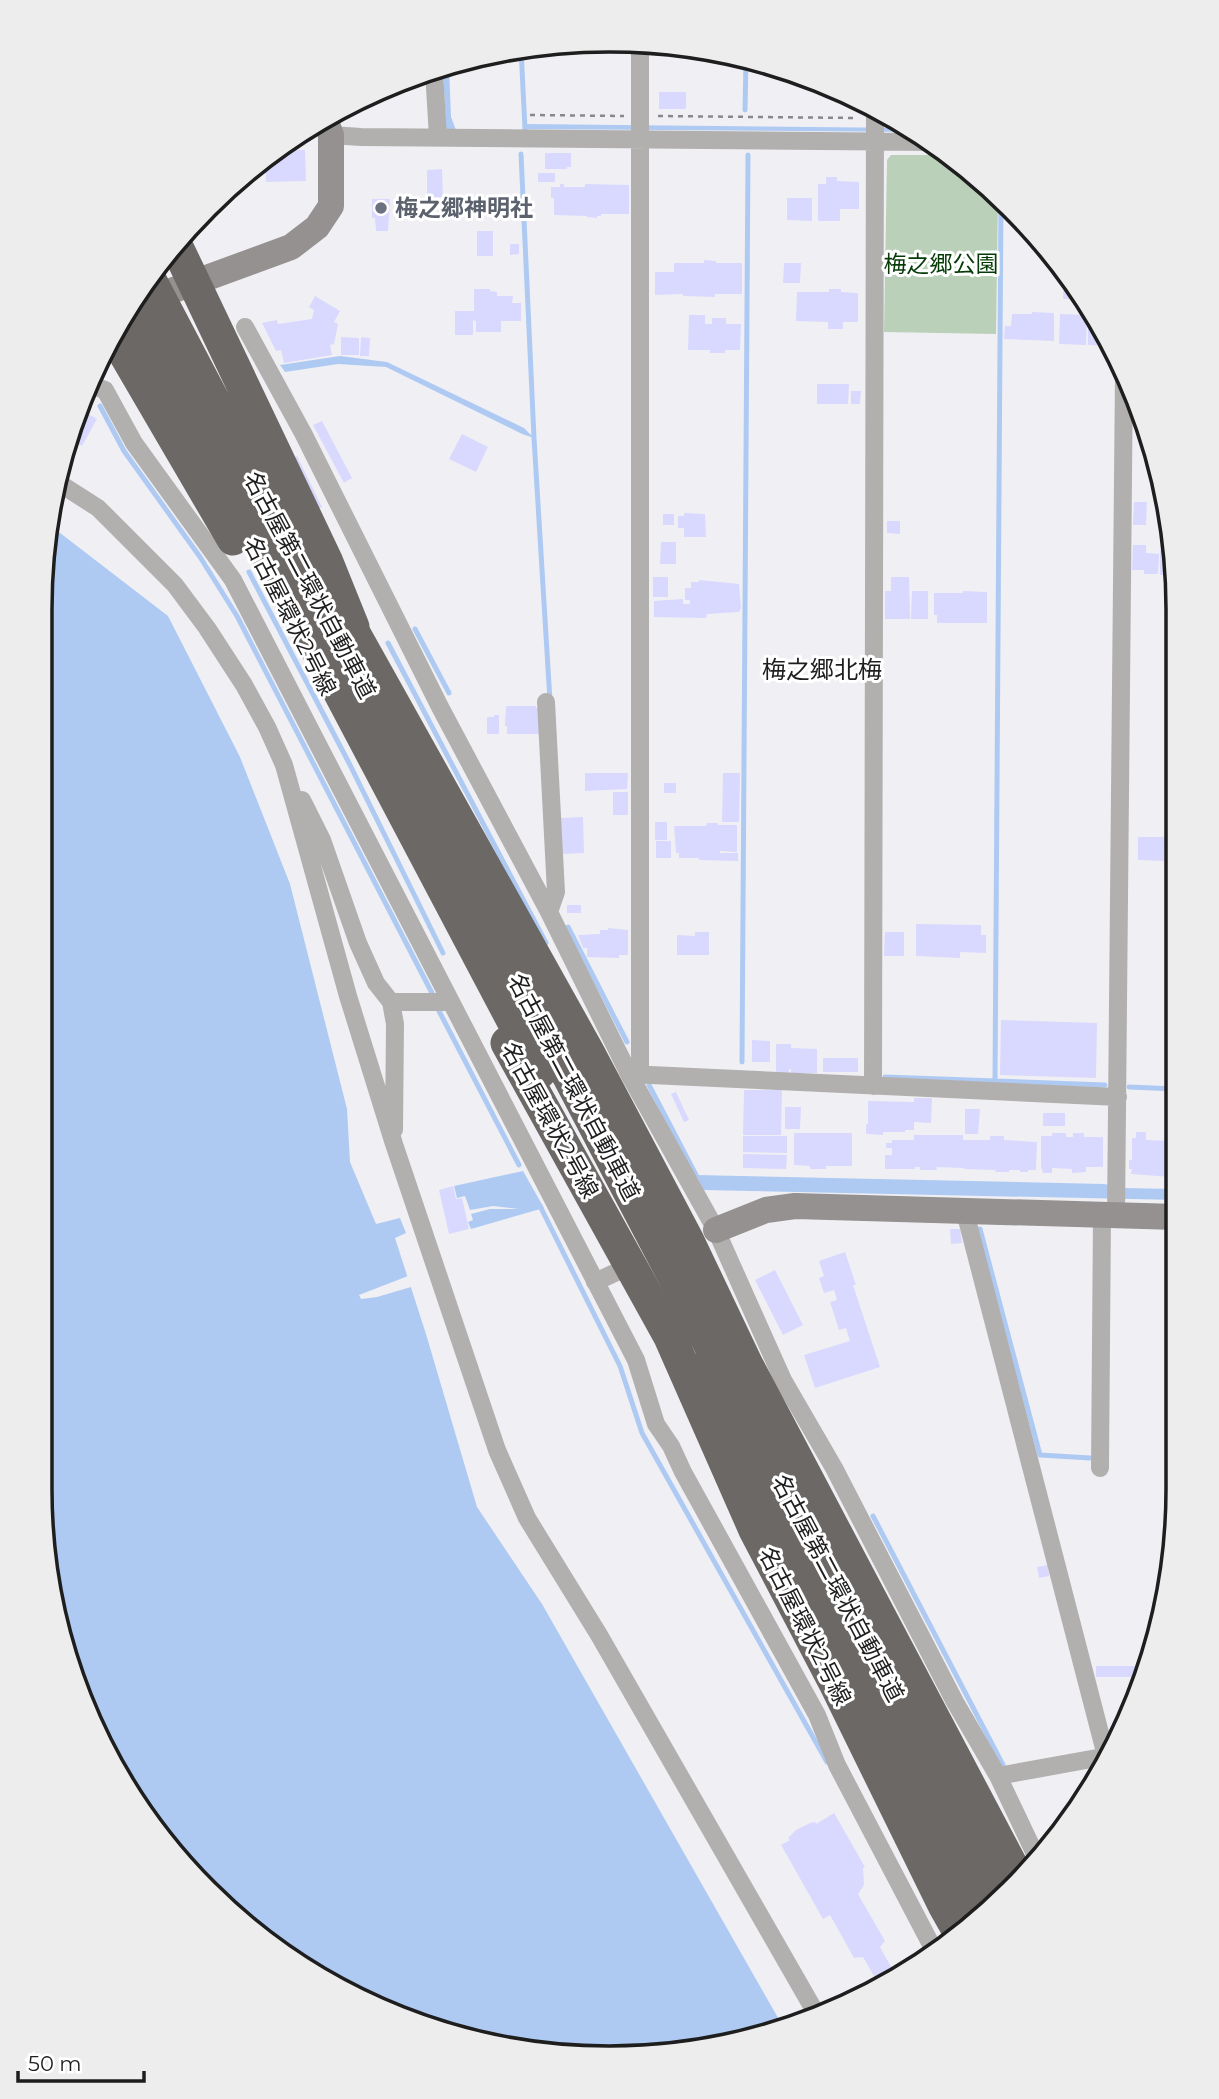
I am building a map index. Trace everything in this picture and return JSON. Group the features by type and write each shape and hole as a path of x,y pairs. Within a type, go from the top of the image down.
{"highway":[{"path":"181,255 326,560 409,800"},
{"name":"名古屋環状2号線","path":"170,278 236,411 358,641 587,1049 702,1236 747,1365 1014,1871"},
{"name":"名古屋第二環状自動車道","path":"170,278 409,800 817,1604 978,1907"},
{"name":"名古屋第二環状自動車道","path":"139,312 409,800 996,1890"},
{"name":"名古屋環状2号線","path":"135,319 335,702 439,914 670,1337 755,1530 835,1683 955,1926"},
{"path":"120,345 299,657 409,800"}],"street":[{"path":"634,1074 640,54"},
{"path":"435,80 438,137"},
{"path":"873,1086 875,126"},
{"path":"331,127 438,137 640,127 875,126 896,132"},
{"path":"153,290 170,278 291,247 317,226 331,206 328,129"},
{"path":"170,278 175,261"},
{"path":"245,327 303,433 440,706 634,1074 702,1236 834,1468 955,1702 998,1776 1033,1850"},
{"path":"99,388 105,390 134,443 233,580 636,1360 656,1424 671,1446 817,1715 837,1765 931,1944"},
{"path":"1100,1468 1111,1212 1116,1182 1118,1097 1124,396"},
{"path":"236,411 303,433"},
{"path":"66,487 99,508 175,585 244,685 267,727 322,840 358,943 376,983 391,1002 395,1024 394,1144"},
{"path":"546,702 556,892 549,912"},
{"path":"284,765 348,996 394,1144 497,1450 527,1518 599,1635 813,2008"},
{"path":"569,952 579,986 587,1049"},
{"path":"391,1002 451,1002"},
{"path":"634,1074 1118,1097"},
{"path":"522,1139 566,1150"},
{"path":"595,1282 766,1210 795,1206 965,1212 1111,1212 1166,1216"},
{"path":"965,1212 1104,1745"},
{"path":"747,1365 783,1380"},
{"path":"998,1776 1097,1758"}],"path":[{"path":"530,115 640,127 875,126"}],"green space":[{"name":"梅之郷公園","path":"891,155 931,155 998,211 996,334 884,332 887,160"}],"water":[{"path":"449,76 451,117 456,130 446,130 443,78"},
{"path":"525,124 889,128 896,132 525,129"},
{"path":"340,356 387,362 524,428 534,438 386,367 338,364 285,372 280,365"},
{"path":"58,531 168,616 240,757 290,884 347,1109 350,1162 376,1224 400,1218 406,1233 395,1238 477,1507 542,1604 779,2020 754,2028 682,2042 573,2045 537,2042 465,2028 396,2004 331,1972 300,1953 242,1908 191,1857 168,1829 146,1799 110,1736 82,1669 71,1634 57,1562 52,1490 52,610"},
{"path":"523,1171 544,1208 471,1229 468,1222 473,1220 471,1214 490,1209 519,1209 493,1206 470,1210 465,1196 457,1198 454,1186"},
{"path":"696,1175 1104,1184 1123,1188 1166,1189 1166,1200 703,1190"}],"pier":[{"path":"408,1276 411,1287 377,1297 361,1299 359,1295"}],"building":[{"path":"659,92 686,92 686,109 659,109"},
{"path":"295,150 305,150 306,181 266,182 266,172 270,168"},
{"path":"545,153 571,153 571,167 545,169"},
{"path":"442,169 443,197 427,198 427,170"},
{"path":"538,173 555,173 555,182 538,182"},
{"path":"826,177 837,177 837,181 859,182 859,209 840,209 840,221 818,221 818,184 826,184"},
{"path":"560,184 564,184 564,187 585,187 585,184 629,185 629,214 601,214 597,218 554,215 551,187 560,187"},
{"path":"787,198 812,198 812,221 787,220"},
{"path":"372,199 390,199 388,231 376,231 375,218 372,218"},
{"path":"477,231 493,231 493,256 477,256"},
{"path":"510,244 519,244 519,254 510,255"},
{"path":"704,260 742,263 742,294 715,294 715,297 655,295 655,272 674,272 674,263 704,263"},
{"path":"894,260 901,260 901,272 894,272"},
{"path":"784,263 801,263 800,283 783,283"},
{"path":"1064,287 1072,299 1063,299"},
{"path":"474,289 490,289 497,292 497,296 513,296 512,303 521,303 521,321 501,321 501,332 476,332 476,321 473,320 473,335 455,335 455,311 474,311"},
{"path":"829,289 858,293 858,322 843,322 843,329 828,329 828,322 796,321 797,292 829,292"},
{"path":"315,296 340,311 334,322 338,324 334,344 330,345 332,355 284,363 281,350 276,351 262,323 277,320 278,324 312,319 314,310 309,307"},
{"path":"1054,313 1054,341 1004,339 1005,326 1011,326 1012,314"},
{"path":"1060,314 1082,315 1087,322 1086,345 1059,344"},
{"path":"689,315 705,315 705,324 712,324 712,318 726,318 726,324 741,324 740,350 710,353 710,350 688,350"},
{"path":"1090,327 1100,346 1088,345"},
{"path":"341,337 359,338 359,355 341,355"},
{"path":"361,337 370,338 369,356 360,356"},
{"path":"817,384 849,384 848,404 817,404"},
{"path":"851,391 861,391 860,404 851,404"},
{"path":"88,414 97,419 82,446 78,444"},
{"path":"322,421 352,478 344,483 313,425"},
{"path":"462,434 488,447 476,472 449,459"},
{"path":"297,456 322,507 309,513 283,463"},
{"path":"1134,502 1147,502 1146,525 1133,525"},
{"path":"684,513 705,514 706,537 684,537 684,528 678,528 678,516 684,516"},
{"path":"663,514 674,514 674,525 663,525"},
{"path":"887,521 900,521 900,534 887,533"},
{"path":"661,542 676,542 676,564 660,564"},
{"path":"1133,545 1146,545 1146,553 1159,554 1158,574 1144,574 1144,570 1132,570"},
{"path":"1160,550 1163,550 1165,575 1160,575"},
{"path":"653,577 668,577 668,597 653,597"},
{"path":"891,577 909,577 910,619 885,619 885,591 891,591"},
{"path":"699,580 739,584 739,612 707,614 706,618 654,617 654,601 683,599 683,604 690,604 690,600 685,600 685,588 691,588 691,582"},
{"path":"912,591 928,591 928,619 911,619"},
{"path":"987,592 987,623 937,623 937,615 934,615 934,593"},
{"path":"506,706 539,708 539,734 507,734"},
{"path":"499,715 499,734 487,734 487,717"},
{"path":"585,773 628,773 627,789 585,791"},
{"path":"723,773 740,773 739,822 722,822"},
{"path":"664,783 676,783 676,793 664,793"},
{"path":"613,792 628,792 628,815 613,815"},
{"path":"583,817 584,853 561,854 560,818"},
{"path":"655,822 667,822 667,840 655,840"},
{"path":"707,823 737,825 737,852 720,853 738,853 738,861 679,858 679,853 676,853 674,826 706,826"},
{"path":"1138,837 1165,837 1164,861 1138,860"},
{"path":"656,841 671,841 671,858 656,858"},
{"path":"567,905 581,905 581,913 567,913"},
{"path":"916,924 981,925 981,935 986,935 986,953 960,952 960,958 916,956"},
{"path":"600,930 628,930 628,955 619,955 619,958 587,957 587,948 583,948 578,935 600,934"},
{"path":"695,932 709,932 709,955 677,955 677,935 695,936"},
{"path":"885,932 904,932 904,956 884,956"},
{"path":"1001,1020 1097,1023 1096,1078 1000,1075"},
{"path":"752,1040 770,1041 770,1062 752,1062"},
{"path":"776,1044 791,1044 791,1048 817,1049 817,1073 791,1073 789,1069 789,1075 776,1076"},
{"path":"823,1058 858,1058 858,1072 823,1072"},
{"path":"744,1090 782,1090 781,1135 743,1135"},
{"path":"676,1092 689,1120 684,1122 671,1094"},
{"path":"914,1098 932,1098 931,1123 914,1122 914,1130 905,1132 866,1134 868,1101 914,1102"},
{"path":"785,1107 801,1107 800,1129 785,1129"},
{"path":"965,1109 980,1109 978,1134 965,1134"},
{"path":"1043,1113 1065,1113 1065,1126 1043,1126"},
{"path":"1136,1132 1146,1132 1146,1140 1166,1141 1166,1177 1131,1174 1129,1160 1132,1160 1132,1138 1136,1138"},
{"path":"794,1133 852,1133 852,1166 810,1169 810,1166 794,1165"},
{"path":"1052,1133 1066,1133 1066,1137 1073,1137 1073,1133 1084,1133 1084,1137 1103,1137 1103,1167 1086,1167 1086,1172 1072,1173 1072,1169 1052,1168 1052,1173 1043,1173 1041,1136 1052,1136"},
{"path":"914,1135 963,1135 963,1140 990,1140 990,1136 1004,1136 1004,1140 1037,1142 1036,1170 995,1172 996,1170 936,1167 937,1170 920,1170 920,1167 885,1169 885,1155 892,1155 892,1148 886,1148 886,1143 892,1143 892,1140 914,1140"},
{"path":"743,1136 787,1136 787,1153 743,1152"},
{"path":"743,1154 787,1155 786,1169 743,1168"},
{"path":"453,1186 456,1199 462,1198 469,1229 449,1234 439,1190"},
{"path":"950,1229 960,1229 962,1243 951,1244"},
{"path":"845,1252 880,1367 815,1388 804,1355 850,1341 846,1328 839,1330 830,1302 837,1300 834,1290 824,1293 819,1278 824,1276 819,1261"},
{"path":"775,1270 803,1325 783,1335 755,1280"},
{"path":"1048,1565 1049,1576 1039,1578 1037,1567"},
{"path":"1096,1666 1138,1666 1134,1677 1096,1677"},
{"path":"834,1813 865,1867 864,1885 858,1894 885,1941 880,1947 892,1969 875,1979 863,1957 854,1958 830,1915 823,1919 781,1845 790,1840 788,1838 796,1830 810,1823 816,1824"}],"waterway":[{"path":"522,60 525,129"},
{"path":"745,110 746,69"},
{"path":"521,154 550,701"},
{"path":"742,1062 748,155"},
{"path":"995,1080 1001,214"},
{"path":"100,406 124,451 200,557 237,616 433,995"},
{"path":"249,572 349,763 443,953"},
{"path":"415,629 449,693"},
{"path":"388,643 546,943"},
{"path":"568,927 627,1042"},
{"path":"439,1011 519,1165"},
{"path":"885,1077 1105,1085"},
{"path":"649,1085 696,1175"},
{"path":"1129,1087 1166,1089"},
{"path":"540,1206 620,1366 642,1433 827,1762"},
{"path":"980,1229 1040,1455 1090,1458"},
{"path":"873,1516 1003,1765"}],"place":[{"name":"梅之郷神明社","path":"381,208"}],"district":[{"name":"梅之郷北梅","path":"822,670"}]}
